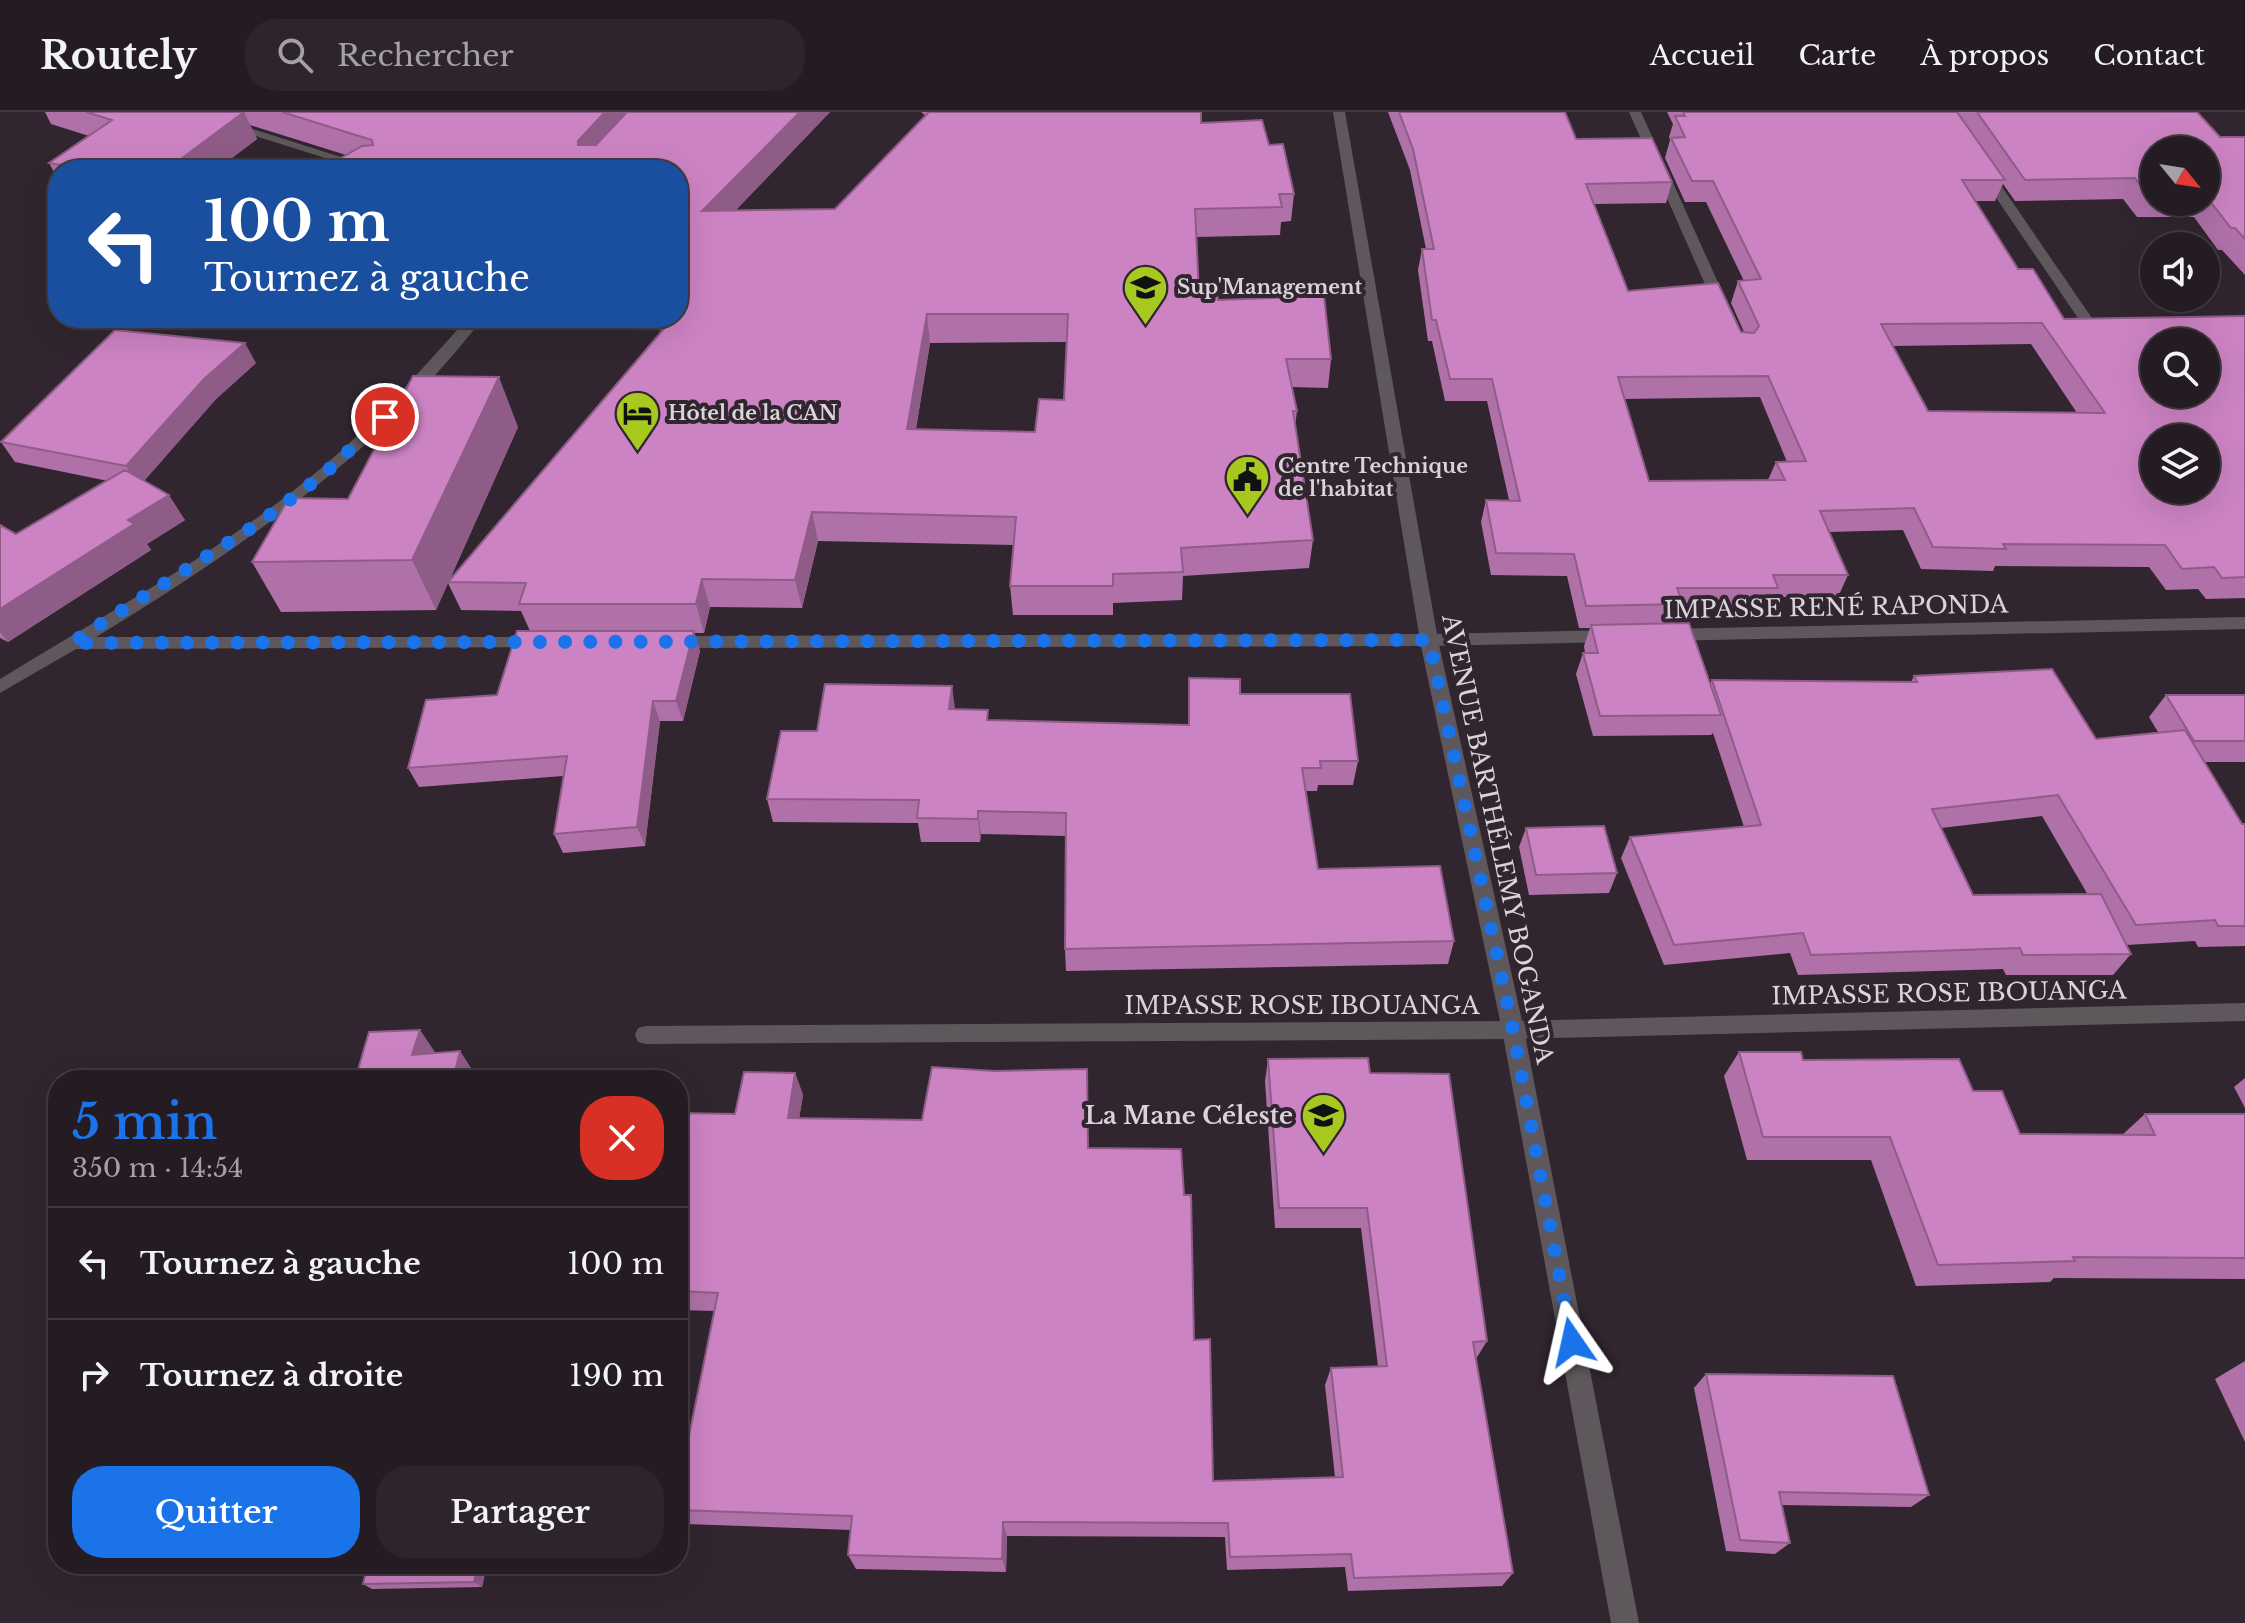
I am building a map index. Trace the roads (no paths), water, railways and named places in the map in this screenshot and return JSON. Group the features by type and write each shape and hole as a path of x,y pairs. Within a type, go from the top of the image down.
{"street":[{"path":"186,112 343,160"},
{"name":"AVENUE BARTHÉLEMY BOGANDA","path":"1339,112 1429,640 1513,1030 1625,1623"},
{"path":"1635,112 1728,321"},
{"path":"1978,162 2089,324"},
{"path":"0,687 259,523 324,474 385,417 467,328"},
{"name":"IMPASSE RENÉ RAPONDA","path":"654,642 1429,640 2245,623"},
{"path":"71,643 560,643"},
{"name":"IMPASSE ROSE IBOUANGA","path":"646,1035 1513,1030 2245,1012"}],"place":[{"name":"Sup'Management","path":"1146,326"},
{"name":"Hôtel de la CAN","path":"637,452"},
{"name":"Centre Technique de l'habitat","path":"1247,516"},
{"name":"La Mane Céleste","path":"1324,1154"}]}
